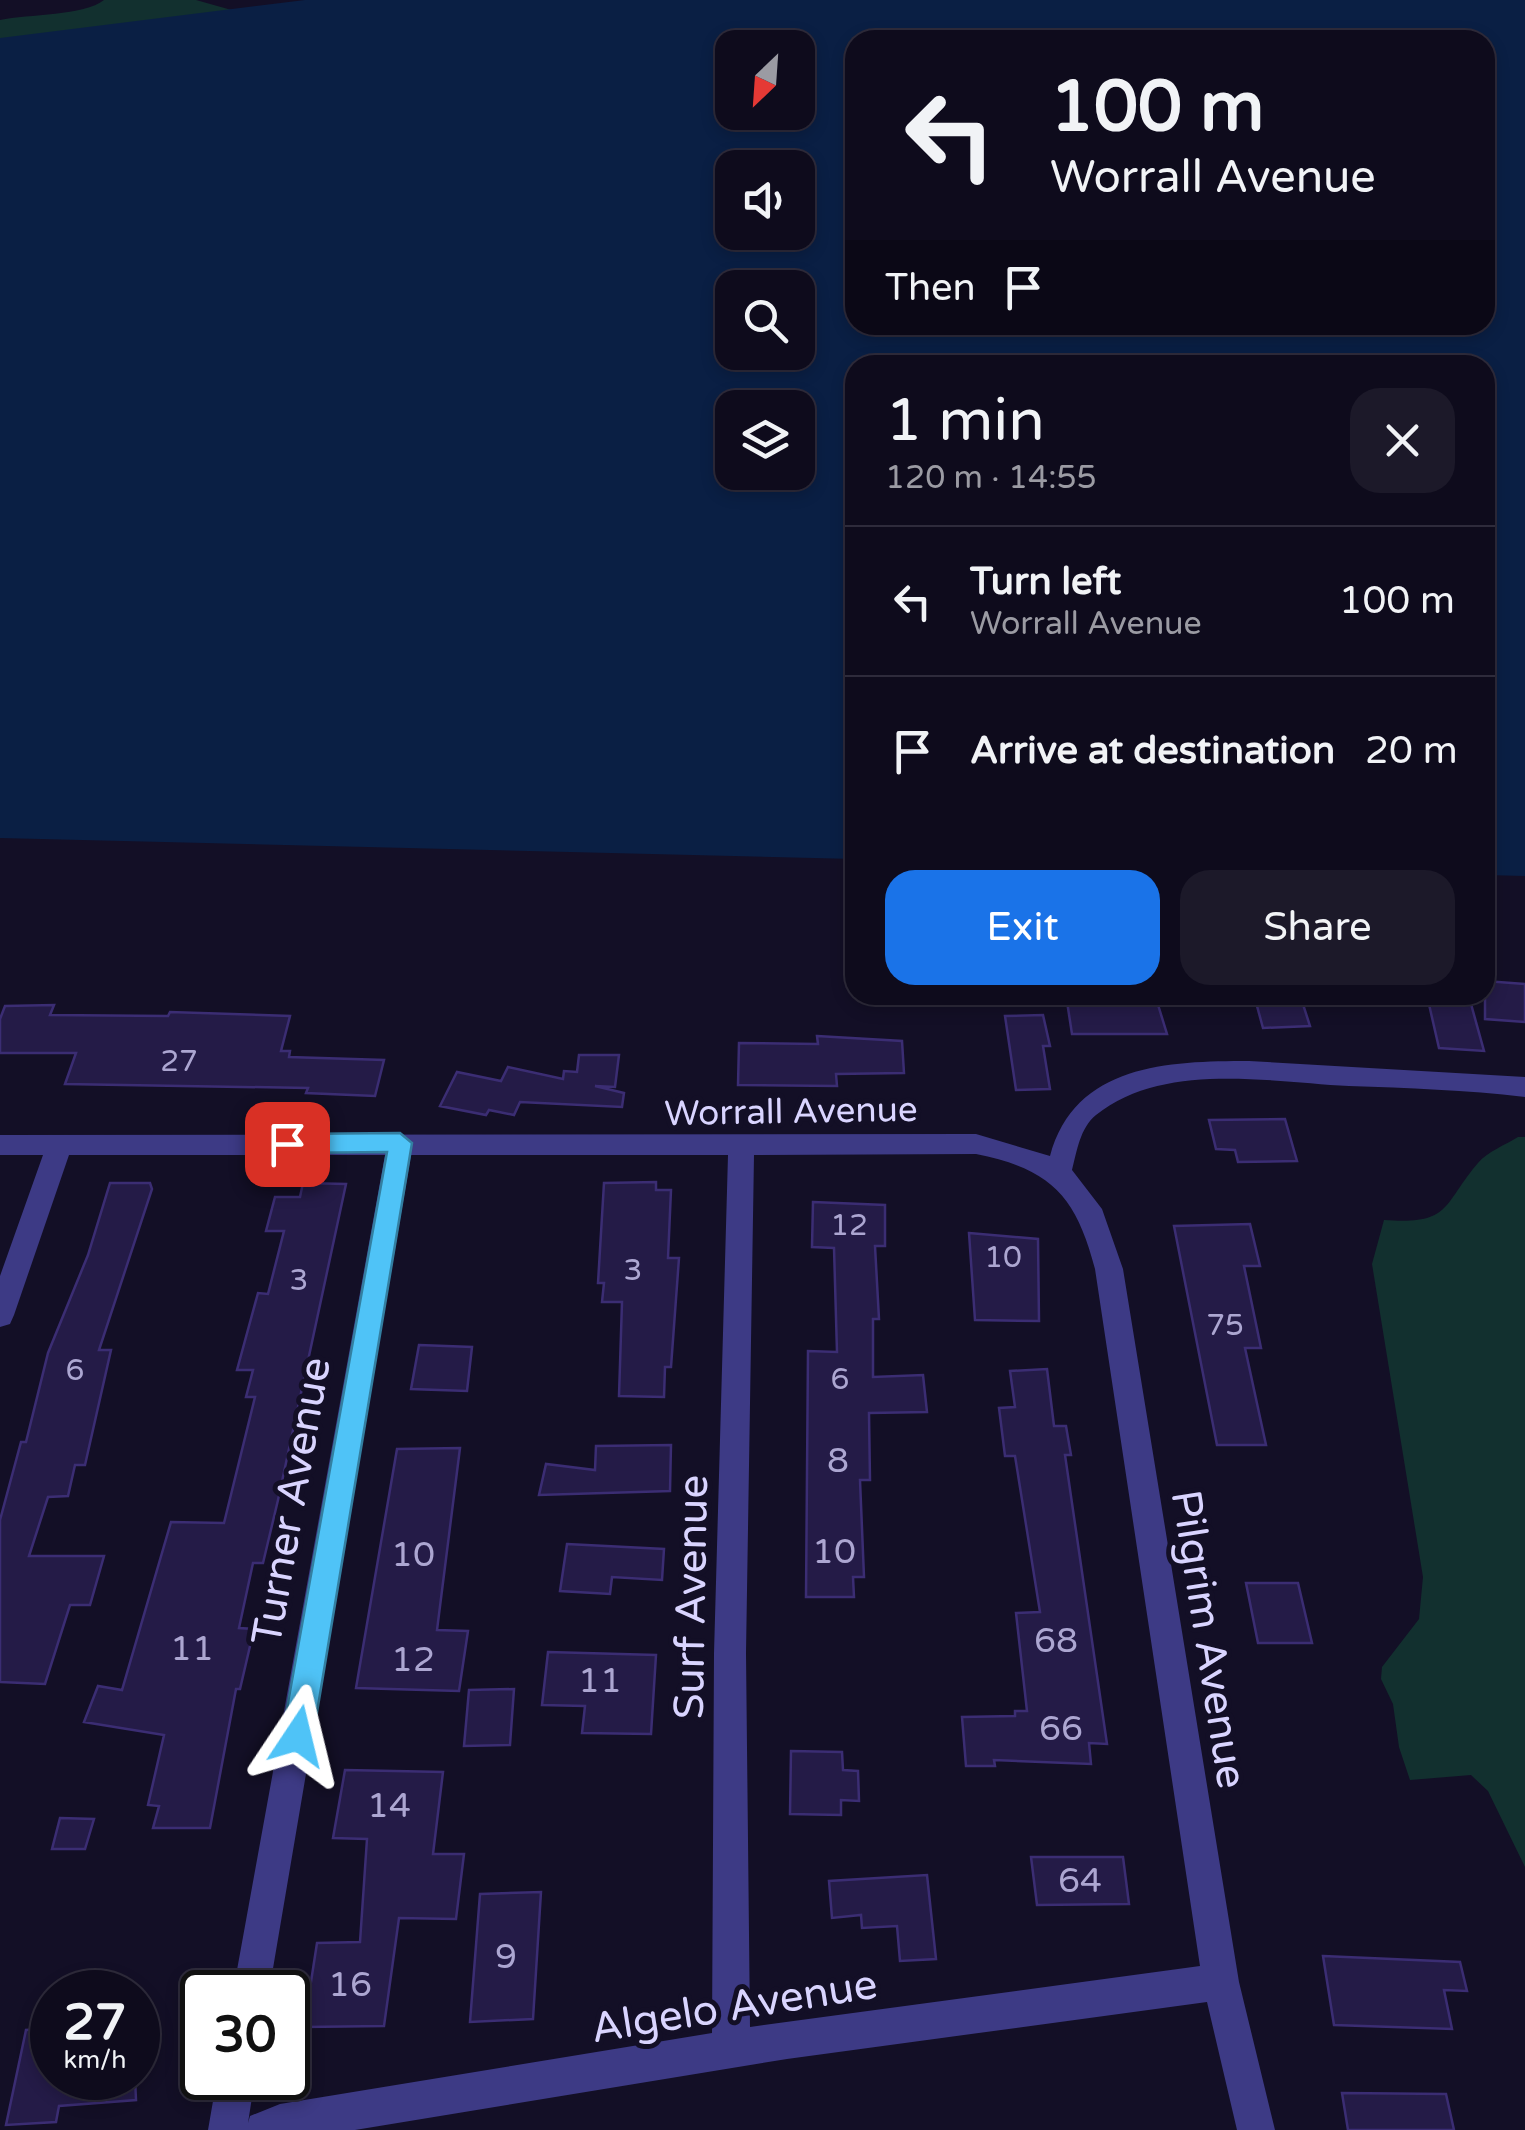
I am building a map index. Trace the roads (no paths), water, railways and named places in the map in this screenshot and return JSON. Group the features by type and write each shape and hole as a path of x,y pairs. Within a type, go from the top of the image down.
{"street":[{"path":"1058,1173 1070,1130 1080,1113 1122,1088 1153,1079 1254,1071 1525,1087"},
{"name":"Turner Avenue","path":"256,1970 400,1143"},
{"name":"Worrall Avenue","path":"0,1145 976,1144 1020,1154 1058,1173"},
{"path":"0,1315 60,1145"},
{"name":"Surf Avenue","path":"731,2049 730,1653 741,1147"},
{"name":"Pilgrim Avenue","path":"1058,1173 1090,1206 1109,1269 1220,1982 1256,2130"},
{"name":"Algelo Avenue","path":"264,2130 280,2123 731,2049 1220,1982"},
{"path":"227,2130 232,2100"}],"water":[{"path":"305,0 1525,0 1525,876 1495,875 1495,355 845,355 845,859 0,838 0,38"}]}
